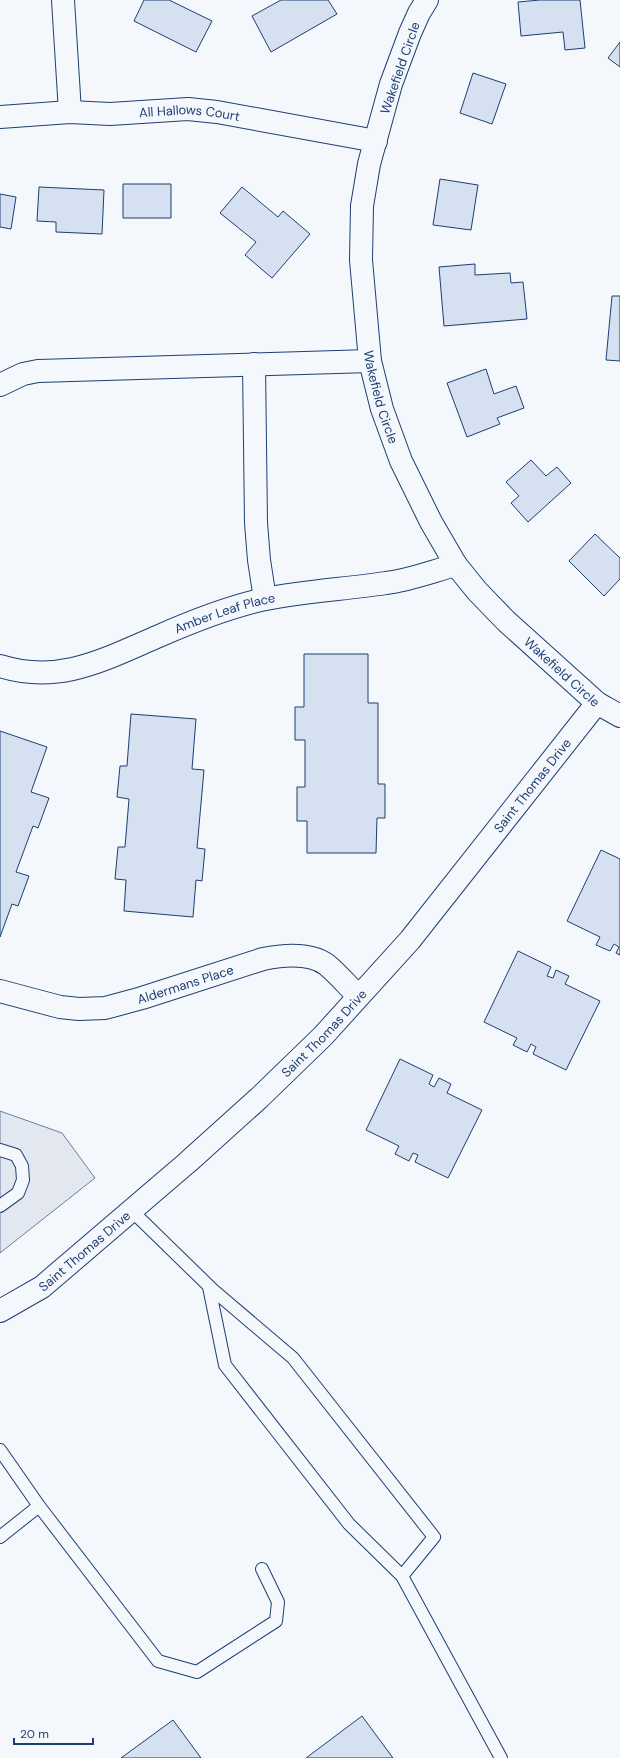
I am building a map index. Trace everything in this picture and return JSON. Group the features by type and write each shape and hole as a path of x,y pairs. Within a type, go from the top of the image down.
{"street":[{"path":"63,0 70,112"},
{"name":"Wakefield Circle","path":"427,0 413,26 391,84 369,164 362,206 361,260 370,361 382,409 401,461 430,522 456,565 477,591 506,621 597,703 620,716"},
{"name":"All Hallows Court","path":"0,117 70,112 110,114 188,109 217,112 376,140"},
{"path":"0,385 23,374 38,371 370,361"},
{"path":"254,364 256,523 259,560 265,599"},
{"name":"Amber Leaf Place","path":"0,666 13,670 35,673 55,673 85,667 230,608 265,599 408,579 456,565"},
{"name":"Saint Thomas Drive","path":"0,1311 42,1287 132,1211 259,1098 323,1036 419,928 597,703"},
{"name":"Aldermans Place","path":"0,991 60,1006 79,1009 105,1008 142,998 263,959 283,955 315,958 327,964 358,996"}],"lane":[{"path":"0,1150 16,1155 22,1166 23,1180 18,1193 0,1206"},
{"path":"132,1211 210,1287 293,1358 434,1537 402,1576"},
{"path":"210,1287 225,1365 349,1524 402,1576 501,1758"},
{"path":"0,1450 40,1506 158,1661 197,1672 276,1621 278,1602 262,1569"},
{"path":"0,1537 40,1506"}],"shaded area":[{"path":"0,1111 62,1133 95,1178 0,1253"}],"building":[{"path":"144,0 169,0 212,21 196,52 134,21"},
{"path":"281,0 328,0 337,14 271,52 252,16"},
{"path":"540,0 580,0 585,48 565,50 563,32 521,36 518,2"},
{"path":"620,42 620,67 608,58"},
{"path":"473,73 506,84 492,124 460,113"},
{"path":"440,179 478,185 471,230 433,225"},
{"path":"123,184 171,184 171,218 123,218"},
{"path":"39,187 104,190 102,234 56,232 56,222 37,221"},
{"path":"242,187 278,217 283,211 310,234 272,278 245,255 256,242 220,213"},
{"path":"0,194 16,197 11,229 0,227"},
{"path":"475,264 475,275 510,273 511,283 523,282 527,319 444,326 439,267"},
{"path":"612,296 620,296 620,361 606,360"},
{"path":"486,369 494,394 516,386 524,408 497,418 500,424 467,437 447,383"},
{"path":"531,460 546,476 557,467 571,483 528,522 511,503 519,496 506,482"},
{"path":"595,534 620,558 620,579 604,596 569,561"},
{"path":"304,654 368,654 368,703 378,703 378,784 385,784 385,818 377,818 376,853 307,853 307,821 297,821 297,787 305,787 305,740 295,740 295,707 304,707"},
{"path":"131,714 196,719 192,769 204,770 197,848 205,849 202,881 196,880 193,917 124,911 126,880 115,879 118,847 125,847 129,799 117,797 120,766 127,766"},
{"path":"0,731 47,747 31,792 49,798 38,828 33,826 16,872 29,876 18,906 12,904 0,937"},
{"path":"601,850 620,859 620,955 616,953 619,947 614,944 610,951 596,945 600,937 567,921"},
{"path":"518,951 551,967 547,976 553,978 556,970 569,976 565,984 600,1001 566,1070 533,1054 536,1047 531,1044 527,1052 513,1045 517,1038 484,1022"},
{"path":"400,1059 433,1075 429,1084 434,1087 439,1078 451,1084 447,1093 482,1110 448,1178 415,1162 418,1155 413,1153 409,1161 395,1154 399,1146 366,1130"},
{"path":"362,1716 393,1758 306,1758"},
{"path":"173,1720 201,1758 121,1758"}]}
